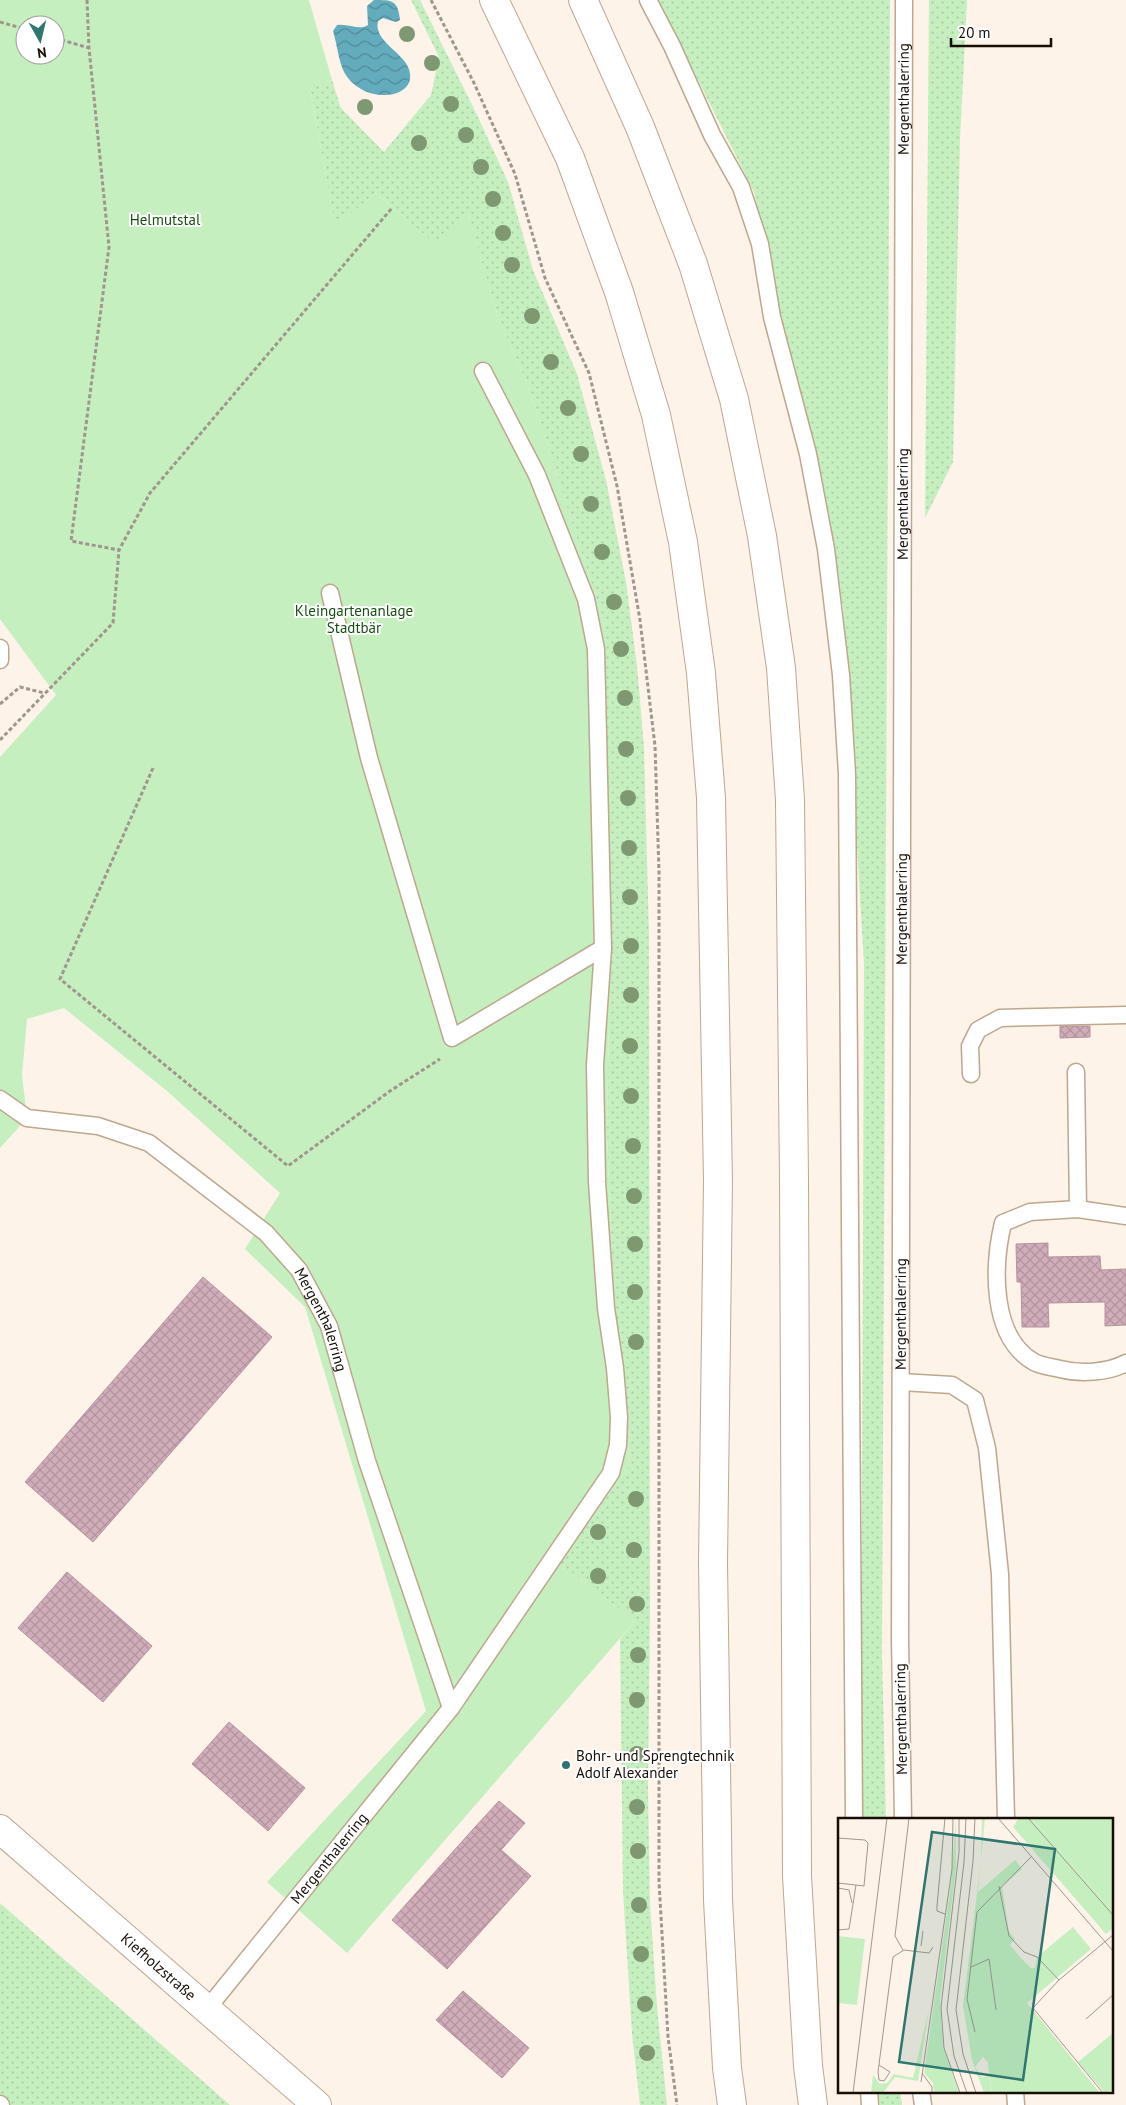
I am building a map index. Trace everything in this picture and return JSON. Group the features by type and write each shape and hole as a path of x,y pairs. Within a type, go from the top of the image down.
{"main road":[{"path":"494,0 570,158 619,292 656,415 683,542 702,673 711,798 718,1181 713,1563 718,1890 727,2068 732,2105"},
{"path":"583,0 640,126 694,264 734,399 762,536 781,668 790,800 797,1876 808,2066 813,2105"},
{"name":"Kiefholzstraße","path":"0,1829 317,2105"}],"lane":[{"path":"648,0 672,46 712,135 741,187 760,244 772,317 808,454 826,550 838,656 847,774 854,1818"},
{"name":"Mergenthalerring","path":"903,1818 900,1648 904,0"},
{"path":"330,594 369,758 452,1038 603,948 596,649 586,599 537,475 483,371"},
{"path":"0,648 0,660"},
{"name":"Mergenthalerring","path":"207,2009 451,1708 611,1473 618,1445 618,1417 615,1368 606,1308 598,1192 595,1074 603,948"},
{"path":"971,1074 970,1046 978,1030 1000,1018 1126,1015"},
{"path":"1076,1072 1078,1210"},
{"name":"Mergenthalerring","path":"0,1099 28,1118 98,1126 149,1143 266,1233 298,1270 329,1326 367,1461 451,1708"},
{"path":"1126,1216 1078,1210 1030,1212 1003,1223 997,1247 998,1306 1011,1341 1034,1362 1077,1373 1117,1368 1126,1363"},
{"path":"901,1382 952,1385 974,1400 987,1448 1000,1574 1006,1818"},
{"path":"869,2092 870,2105"},
{"path":"921,2092 923,2105"},
{"path":"1015,2092 1016,2105"}],"path":[{"path":"87,0 89,48 109,247 70,541 119,550"},
{"path":"431,0 474,83 515,174 545,278 589,373 617,486 640,620 655,746 659,872 659,1882 668,2037 677,2105"},
{"path":"0,22 15,27"},
{"path":"65,41 89,48"},
{"path":"0,740 113,624 119,550 150,493 392,208"},
{"path":"0,704 20,687 44,693"},
{"path":"153,768 60,979 288,1166 390,1091 450,1054 452,1038"}],"green space":[{"name":"Kleingartenanlage Stadtbär","path":"0,0 309,0 332,80 310,88 335,226 376,193 438,246 468,214 497,314 531,393 605,626 610,952 607,1133 614,1306 627,1404 629,1466 559,1563 635,1621 347,1953 267,1882 426,1711 305,1307 245,1249 280,1193 167,1091 64,1008 27,1019 22,1075 27,1118 0,1148 0,757 56,695 0,619"},
{"path":"411,0 420,0 508,182 533,270 577,374 606,480 626,582 637,666 644,747 649,936 650,1615 648,1789 650,1904 657,2007 667,2105 640,2105 632,2034 623,1891 620,1639 635,1621 559,1563 629,1466 627,1404 614,1306 607,1133 610,952 605,627 531,393 497,314 468,215 438,247 376,193 335,227 310,87 332,80 341,108 384,152 431,95 439,57"},
{"path":"658,0 890,0 882,1654 886,1818 861,1818 864,964 843,607 754,192"},
{"path":"929,0 967,0 960,140 953,462 925,518"},
{"path":"0,1903 230,2105 0,2105"},
{"path":"878,2092 900,2092 902,2105 880,2105"}],"water":[{"path":"374,0 393,2 398,8 400,20 396,22 383,18 378,21 378,29 381,36 406,63 410,71 410,79 406,87 394,94 372,94 353,84 342,67 333,31 337,25 365,27 368,25 367,6"}],"building":[{"path":"1060,1026 1090,1026 1090,1037 1060,1038"},
{"path":"1048,1243 1048,1257 1100,1256 1101,1270 1126,1269 1126,1325 1105,1326 1105,1302 1048,1303 1049,1327 1022,1327 1021,1282 1017,1282 1016,1244"},
{"path":"203,1277 272,1337 93,1542 25,1482"},
{"path":"67,1572 152,1646 103,1702 18,1628"},
{"path":"229,1722 305,1788 268,1831 192,1764"},
{"path":"499,1801 525,1823 501,1850 475,1827"},
{"path":"475,1827 531,1876 447,1969 392,1920"},
{"path":"463,1991 529,2048 502,2078 436,2020"}],"place":[{"name":"Bohr- und Sprengtechnik Adolf Alexander","path":"566,1765"}],"park label":[{"name":"Helmutstal","path":"165,220"}]}
